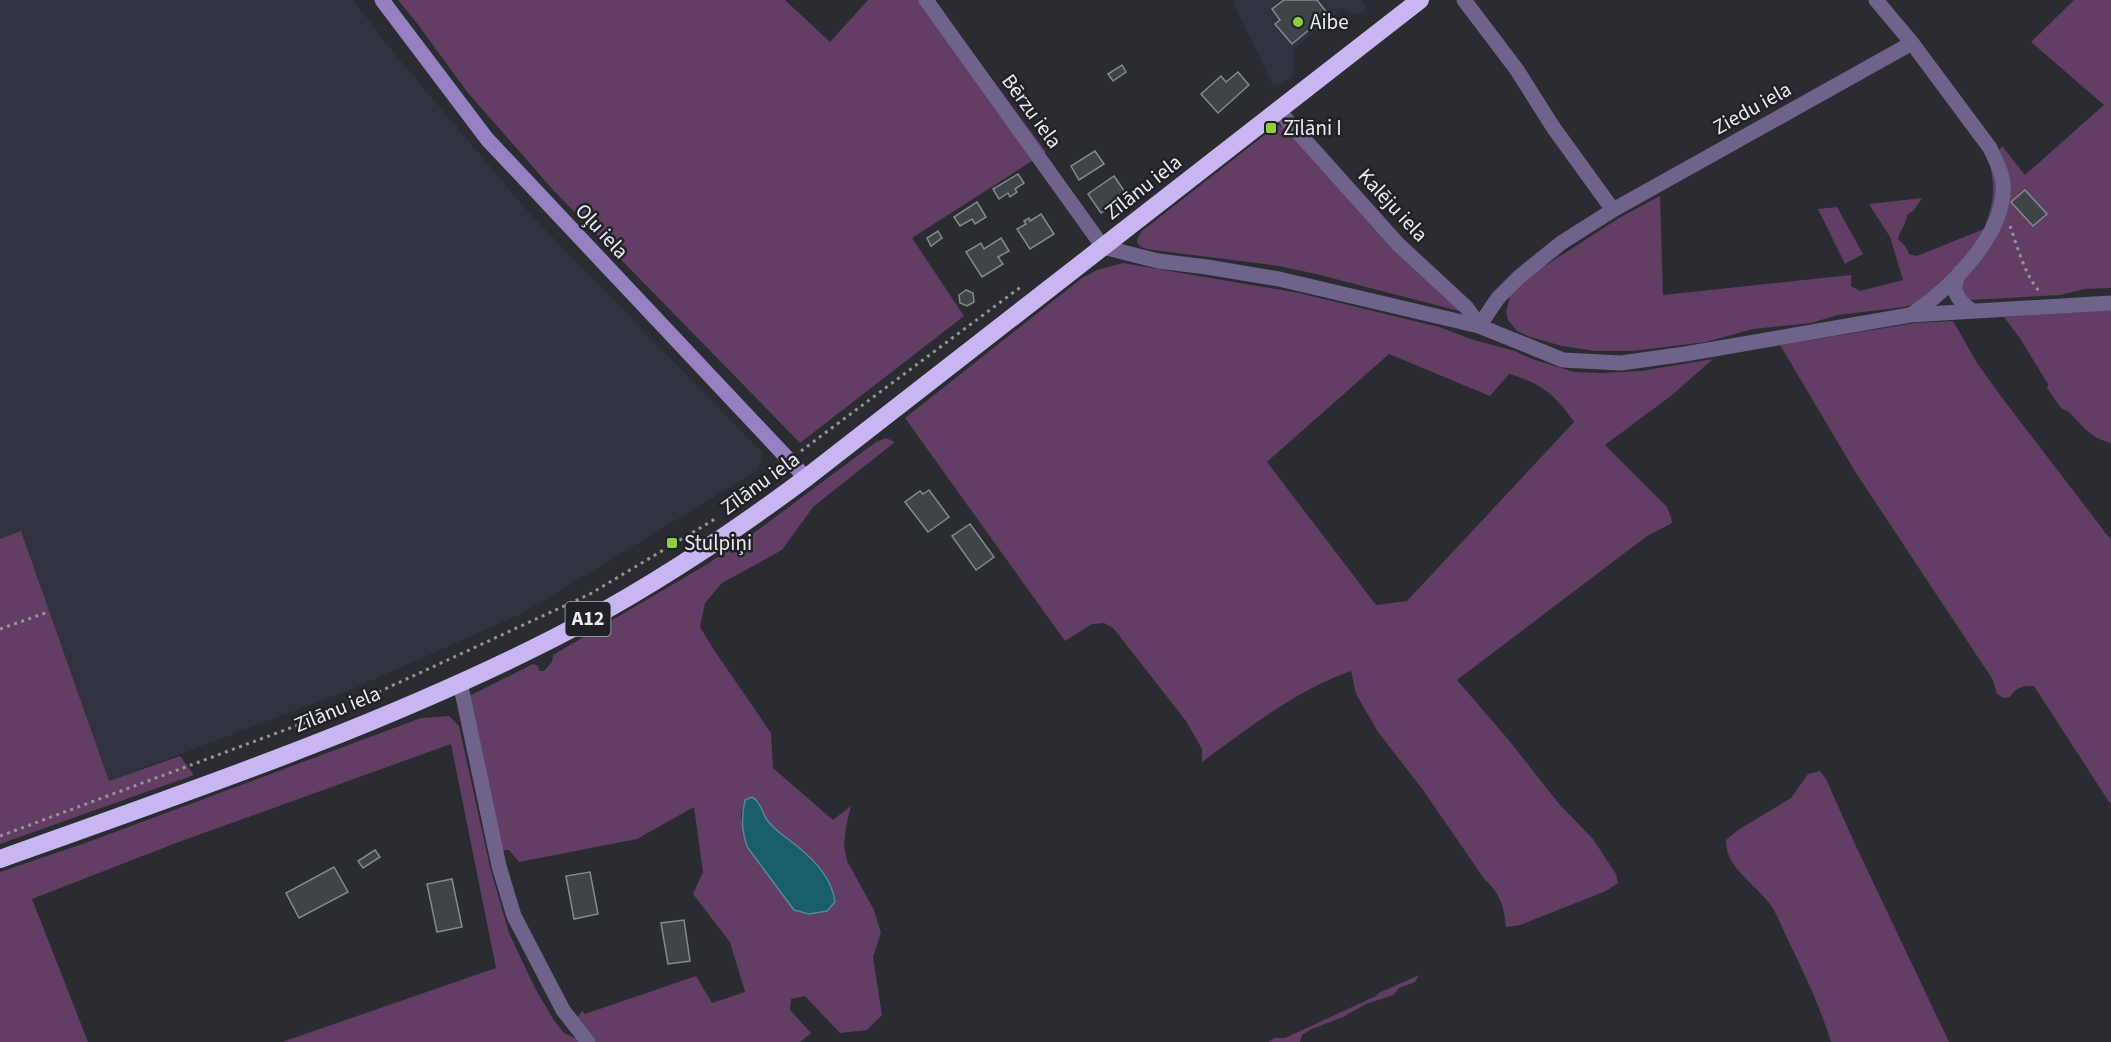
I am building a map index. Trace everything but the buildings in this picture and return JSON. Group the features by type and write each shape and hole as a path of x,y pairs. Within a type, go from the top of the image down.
{"highway":[{"name":"Zīlānu iela","path":"0,859 214,782 368,723 554,638 617,603 704,550 806,478 1420,0"}],"street":[{"name":"Oļu iela","path":"382,0 488,139 806,478"},
{"name":"Bērzu iela","path":"926,0 1103,247"},
{"path":"1464,0 1517,69 1553,127 1613,210"},
{"path":"1876,0 1990,148 2001,174 2000,210 1994,227 1982,247 1932,301 1910,315"},
{"name":"Ziedu iela","path":"1479,326 1498,298 1519,277 1561,243 1613,210 1911,43"},
{"name":"Kalēju iela","path":"1278,110 1398,244 1467,308 1479,326"},
{"path":"1103,247 1158,261 1279,279 1479,326 1563,360 1621,363 1910,315 2111,303"},
{"path":"1960,272 1955,281 1956,293 1959,300 1971,310"},
{"path":"460,682 499,866 514,916 563,1010 588,1042"}],"path":[{"path":"2002,196 2020,256 2033,284 2057,305"},
{"path":"789,460 1026,282"},
{"path":"0,836 345,708 590,594 718,518"},
{"path":"0,629 48,612"}],"shaded area":[{"path":"0,0 353,0 394,53 531,215 763,453 758,470 525,612 357,687 109,781 21,532 0,539"},
{"path":"398,0 785,0 830,42 868,0 934,0 1046,152 912,238 964,316 800,443 554,191 468,93"},
{"path":"1237,0 1361,0 1367,10 1356,14 1348,13 1343,8 1294,49 1293,77 1274,87 1233,3"},
{"path":"2074,0 2111,0 2111,288 2085,289 2060,295 1970,300 1964,298 1961,278 1996,235 1999,151 2002,146 2025,175 2104,105 2031,42","holes":["2025,190 2046,214 2033,226 2011,202"]},
{"path":"1277,125 1283,126 1465,310 1459,311 1279,266 1146,249 1140,246 1137,242 1142,231"},
{"path":"1990,165 1994,165 1998,183 1994,216 1956,270 1921,302 1904,307 1838,315 1811,323 1753,329 1706,342 1633,351 1595,351 1562,346 1517,331 1508,320 1506,312 1511,293 1531,275 1619,218 1660,196 1663,295 1851,275 1851,286 1860,291 1903,280 1890,237 1869,204 1922,198 1914,210 1907,215 1898,239 1909,254 1917,256 1984,229 1993,198"},
{"path":"1837,207 1863,254 1845,264 1818,209"},
{"path":"1123,263 1299,293 1439,327 1574,372 1641,371 1713,359 1672,395 1605,445 1667,507 1672,523 1647,536 1457,680 1560,805 1593,839 1616,874 1618,883 1606,891 1520,925 1506,927 1503,907 1498,895 1485,880 1423,790 1378,732 1356,694 1351,671 1292,699 1202,762 1202,749 1186,721 1114,629 1104,623 1092,624 1065,641 905,418 1082,278 1097,270","holes":["1389,354 1490,396 1509,374 1530,381 1546,391 1554,397 1574,422 1407,601 1376,605 1267,462"]},
{"path":"2111,310 2110,443 2097,438 2069,412 2061,408 2047,388 2048,384 2021,340 2004,317"},
{"path":"1953,321 1977,363 2111,540 2111,805 2034,686 2020,688 2010,697 2003,698 1997,694 1993,680 1856,473 1780,345 1915,323"},
{"path":"886,438 895,442 813,507 782,550 722,583 705,603 700,627 771,733 773,768 833,820 851,806 844,846 847,861 874,910 881,933 873,957 882,1015 867,1030 840,1033 805,996 791,999 790,1010 811,1033 800,1042 596,1042 578,1017 582,1011 585,1014 696,976 712,1003 745,992 730,942 693,894 703,872 694,807 637,839 519,862 509,850 501,850 469,696 533,664 538,666 539,671 544,671 552,662 553,655 709,563 762,527 876,442","holes":["745,800 759,801 767,821 781,834 743,837 741,813"]},
{"path":"21,531 109,781 180,756 194,775 0,844 0,539"},
{"path":"449,716 459,726 490,867 509,933 535,988 553,1019 564,1033 579,1042 282,1042 496,968 451,744 176,843 32,899 88,1042 0,1042 0,872 88,842 421,718"},
{"path":"1820,771 1826,779 1949,1042 1831,1042 1811,990 1774,911 1735,867 1730,858 1726,840 1738,830 1791,798 1808,774"},
{"path":"1419,975 1415,982 1399,988 1393,995 1366,1004 1343,1017 1312,1029 1302,1035 1300,1042 1268,1042 1275,1038 1285,1038"}],"water":[{"path":"752,797 758,802 771,825 804,852 824,874 835,902 827,911 809,914 794,910 748,848 742,824 745,800"}],"place":[{"name":"Aibe","path":"1298,22"},
{"name":"Zīlāni I","path":"1271,128"},
{"name":"Stulpiņi","path":"672,543"}]}
